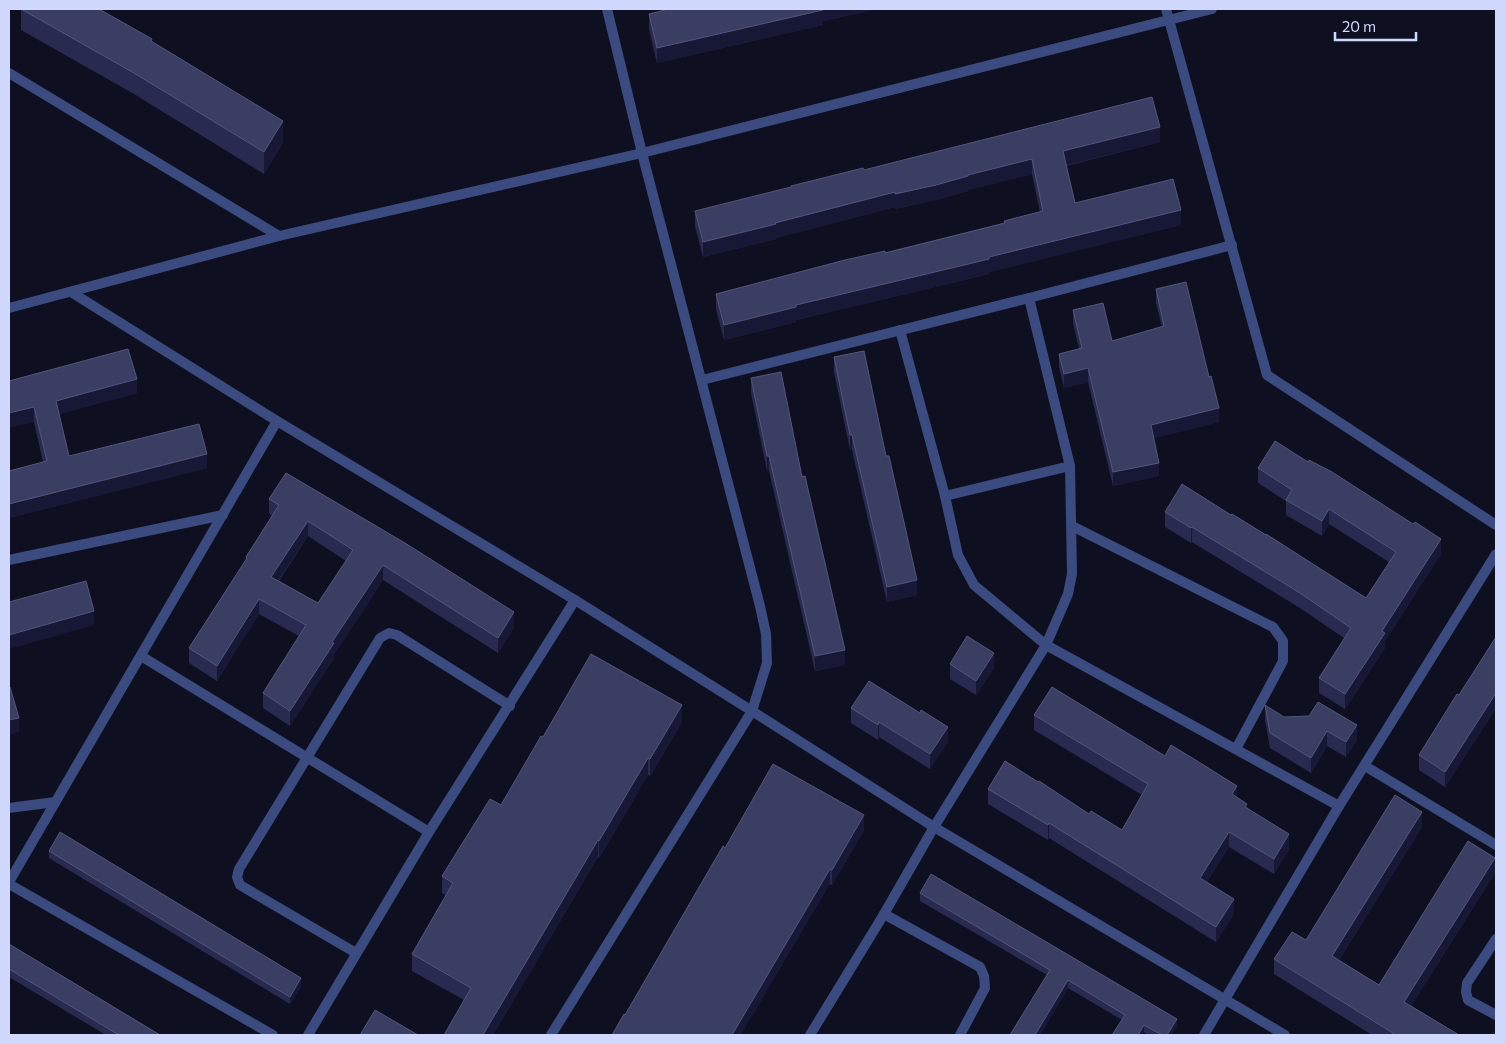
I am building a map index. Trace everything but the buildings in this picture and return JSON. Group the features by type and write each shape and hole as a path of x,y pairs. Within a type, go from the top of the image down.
{"street":[{"path":"551,1035 752,711 767,663 766,634 642,153 607,9"},
{"path":"1166,9 1267,375 1496,525"},
{"path":"9,308 279,236 642,153 1212,9"},
{"path":"9,74 279,236"},
{"path":"702,380 1232,245"},
{"path":"71,292 277,421 575,600 934,827 1285,1035"},
{"path":"810,1035 884,914 934,827 1046,645 1070,586 1072,526 1070,466 1029,298"},
{"path":"900,330 945,496 958,555 974,585 1046,645 1340,806"},
{"path":"273,1035 9,883 277,421"},
{"path":"945,496 1070,466"},
{"path":"9,560 223,515"},
{"path":"1072,526 1273,628 1283,641 1283,661 1236,749"},
{"path":"1204,1035 1340,806 1496,554"},
{"path":"308,1035 429,832 575,600"},
{"path":"356,953 240,885 237,877 239,868 380,638 389,633 397,635 510,706"},
{"path":"141,656 429,832"},
{"path":"1365,766 1496,846"},
{"path":"9,808 55,802"},
{"path":"884,914 980,967 984,976 985,988 960,1035"},
{"path":"1496,939 1468,983 1466,992 1468,1000 1496,1015"}]}
